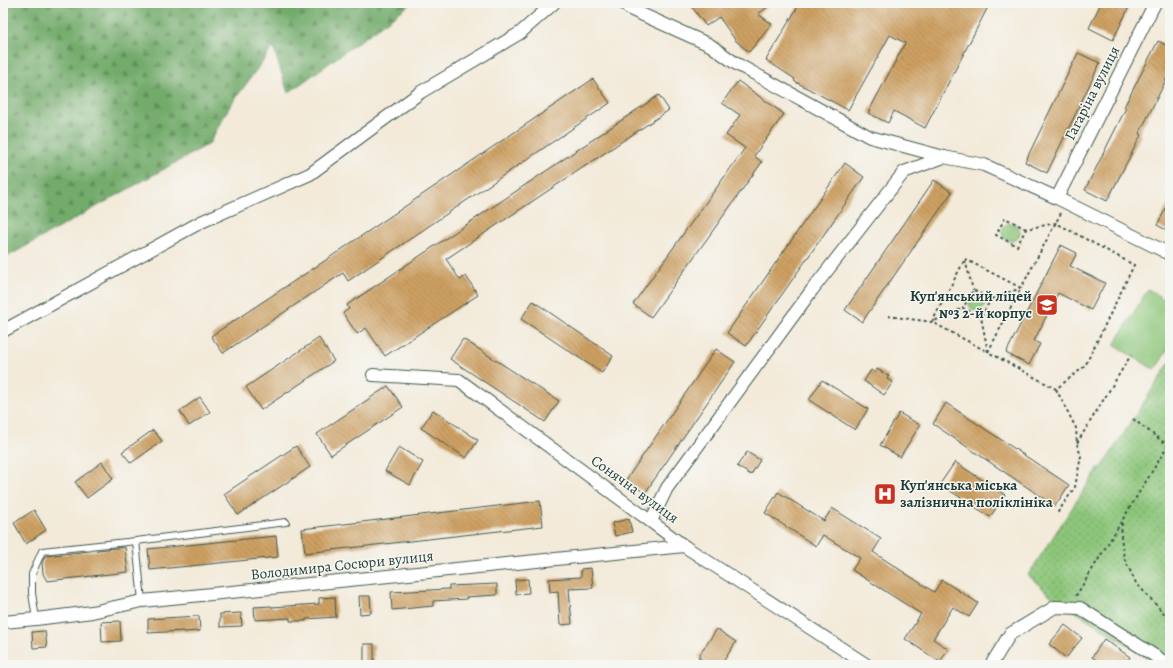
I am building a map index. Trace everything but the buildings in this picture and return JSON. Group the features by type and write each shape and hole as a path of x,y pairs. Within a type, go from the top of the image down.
{"street":[{"path":"3,331 201,222 310,174 421,92 520,33 554,3"},
{"path":"623,3 630,9 710,45 735,63 870,137 944,157 984,165 1062,200 1170,254"},
{"name":"Гагаріна вулиця","path":"1062,200 1155,3"},
{"path":"651,521 667,488 812,290 904,172 944,157"},
{"name":"Сонячна вулиця","path":"373,375 459,380 684,546 867,665"},
{"name":"Володимира Сосюри вулиця","path":"3,622 36,620 92,612 142,601 684,546"},
{"path":"991,665 1010,634 1055,607 1080,608 1169,665"}],"lane":[{"path":"36,620 32,593 32,574 42,552 286,522"},
{"path":"136,541 142,601"}],"path":[{"path":"988,352 1056,223 1062,200"},
{"path":"1026,229 1017,246 996,235 1005,218 1026,229 1056,223 1134,266 1085,366 1056,389"},
{"path":"965,259 1021,288"},
{"path":"932,322 963,308 972,290 965,259"},
{"path":"932,322 965,259"},
{"path":"988,352 981,317 990,299 1021,288"},
{"path":"972,290 990,299"},
{"path":"963,308 981,317"},
{"path":"888,316 932,322 1056,389 1076,428 1077,444 1081,456 1075,487 1056,515"},
{"path":"1077,444 1131,355"},
{"path":"1133,419 1169,446"},
{"path":"1068,608 1169,446 1170,442"},
{"path":"1122,521 1121,537 1124,558 1136,583 1170,620"}],"green space":[{"path":"3,3 412,3 288,93 273,47 228,109 209,144 3,259"},
{"path":"1011,223 1017,226 1020,232 1017,238 1011,241 1005,238 1002,232 1005,226"},
{"path":"1148,289 1170,303 1170,346 1155,370 1114,345"},
{"path":"977,295 984,300 985,303 980,310 977,311 970,306 969,303 974,296"},
{"path":"1170,362 1170,665 1159,665 1051,596 1028,575 1099,467 1098,473"}],"place":[{"name":"Куп'янський ліцей №3 2-й корпус","path":"1047,305"},
{"name":"Куп'янська міська залізнична поліклініка","path":"885,494"}]}
